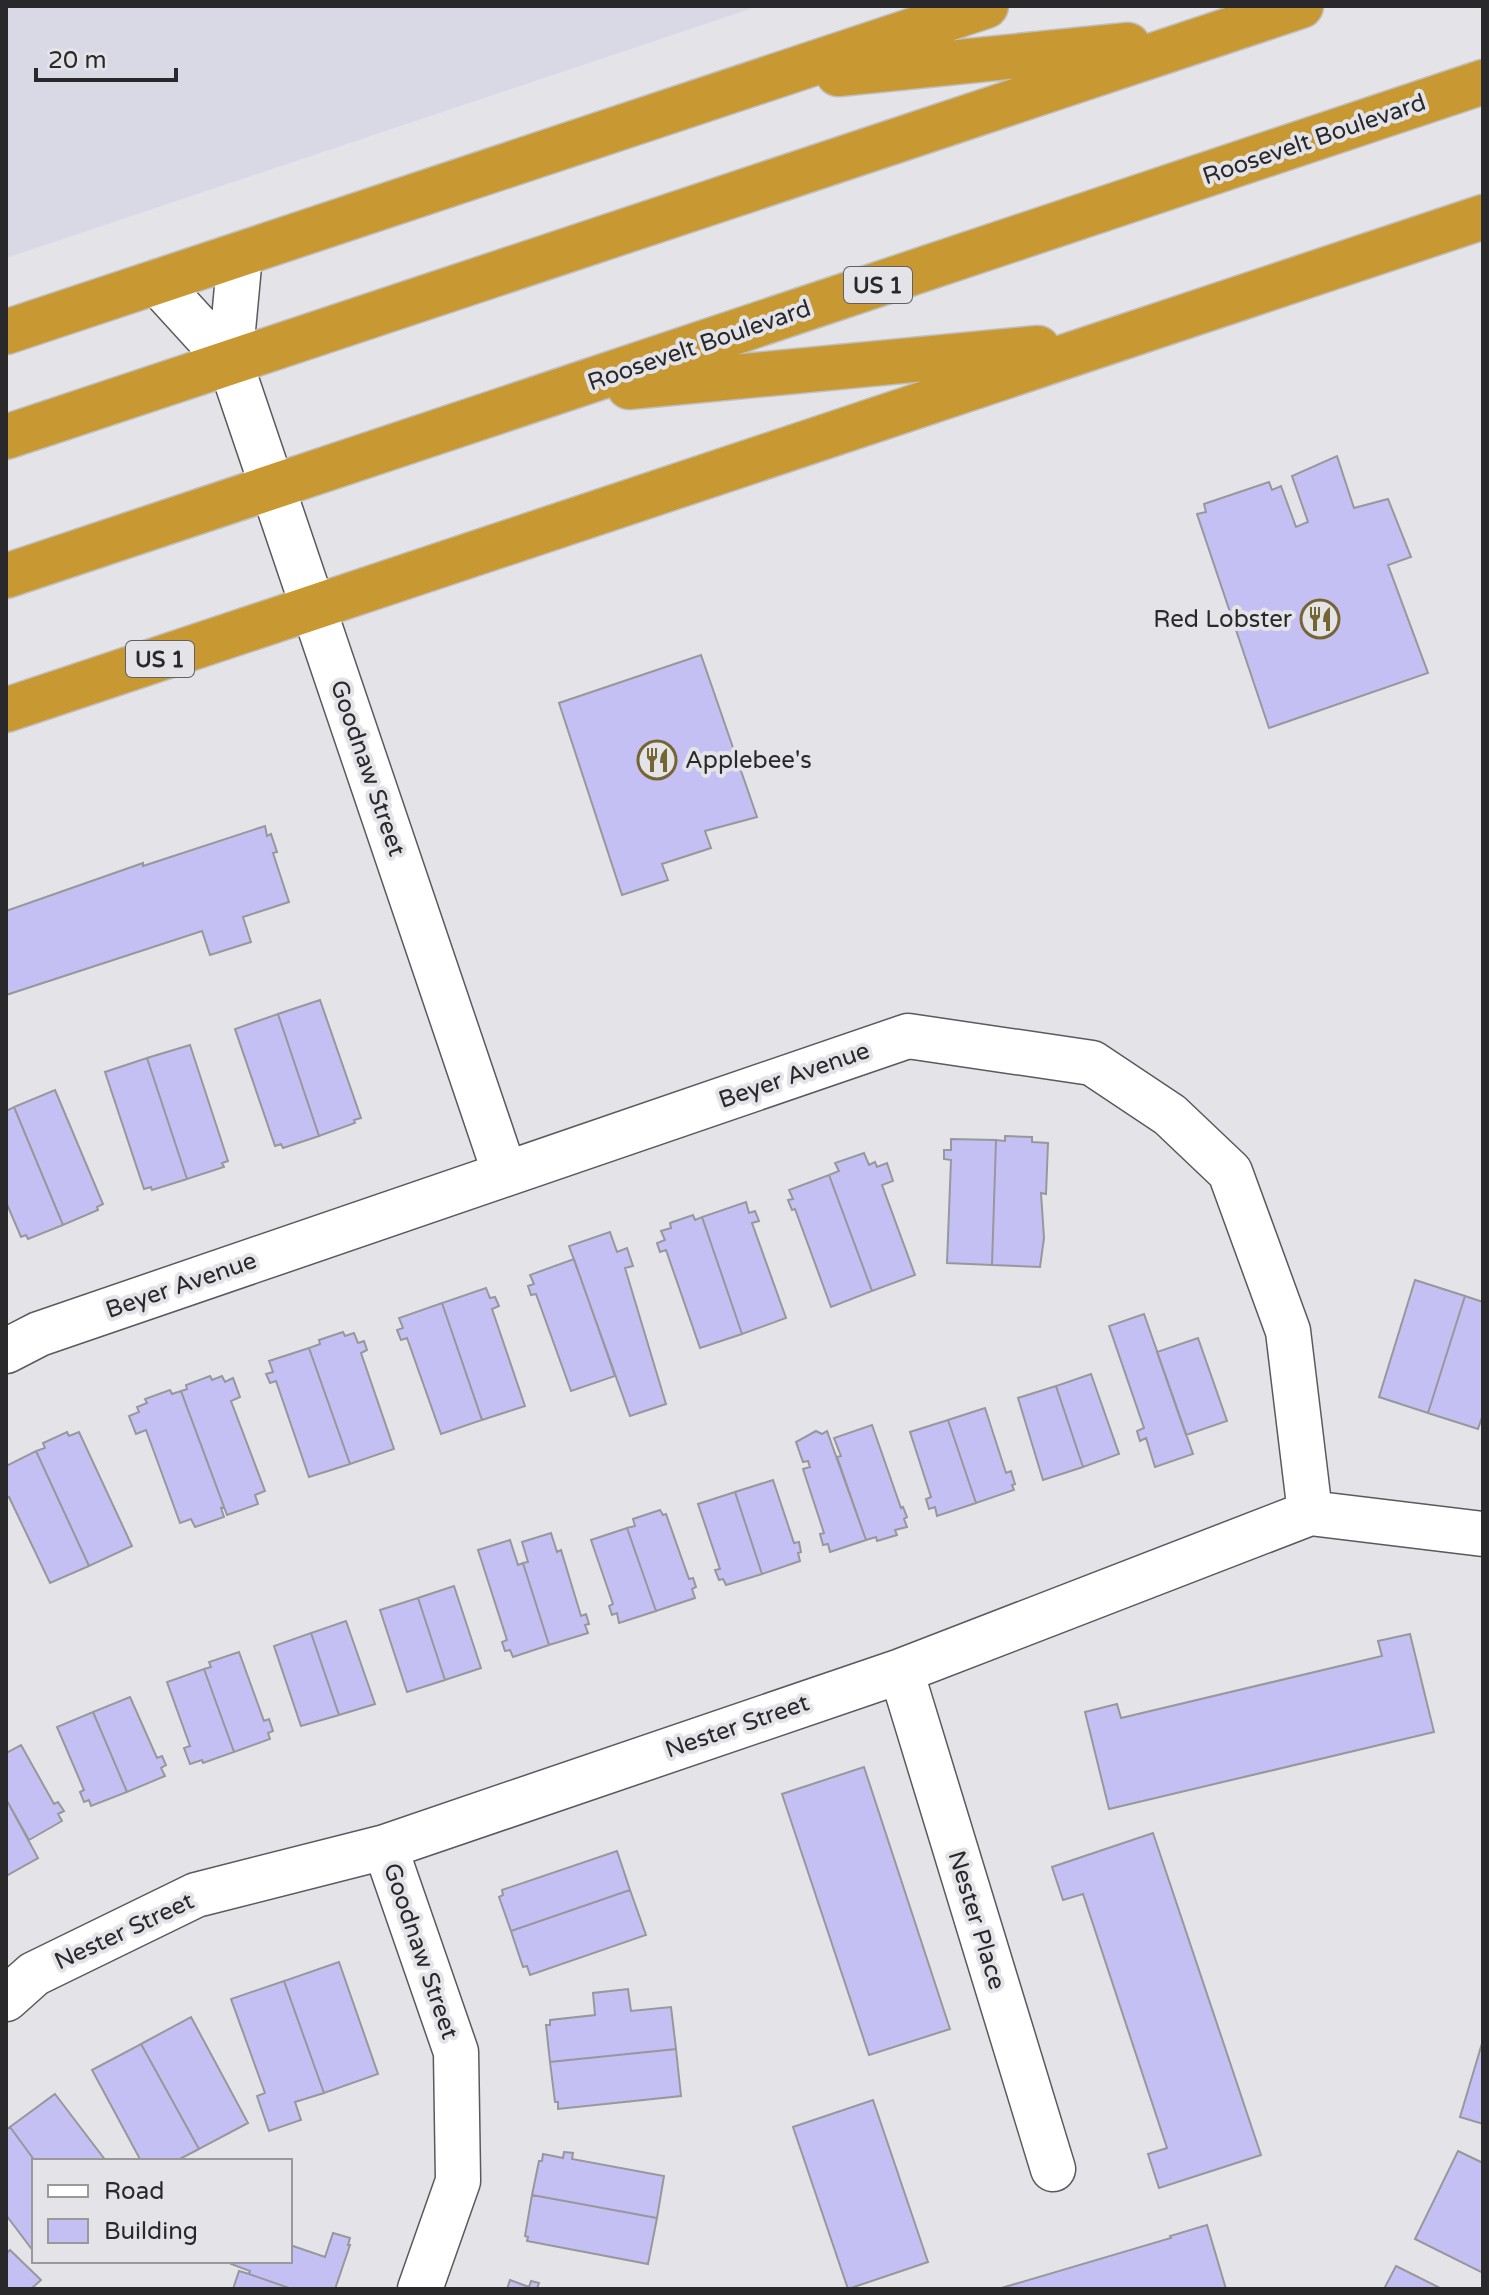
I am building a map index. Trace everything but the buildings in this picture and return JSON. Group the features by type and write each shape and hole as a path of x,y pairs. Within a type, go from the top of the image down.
{"highway":[{"path":"6,332 986,6"},
{"path":"6,437 1301,6"},
{"path":"756,83 1210,36"},
{"name":"Roosevelt Boulevard","path":"6,576 1483,82"},
{"name":"US 1","path":"6,710 1483,217"},
{"path":"551,394 1113,341"}],"street":[{"name":"Goodnaw Street","path":"230,362 240,255"},
{"name":"Goodnaw Street","path":"157,282 230,362 505,1174"},
{"name":"Beyer Avenue","path":"6,1351 39,1334 908,1036 1092,1063 1170,1115 1230,1172 1288,1331 1310,1513"},
{"name":"Nester Street","path":"6,1999 34,1974 196,1895 385,1847 901,1671 1310,1513 1483,1534"},
{"name":"Nester Place","path":"901,1671 1053,2169"},
{"name":"Goodnaw Street","path":"385,1847 456,2052 458,2181 420,2289"}],"shaded area":[{"path":"6,6 759,6 6,258"}],"place":[{"name":"Red Lobster","path":"1320,619"},
{"name":"Applebee's","path":"657,760"}]}
